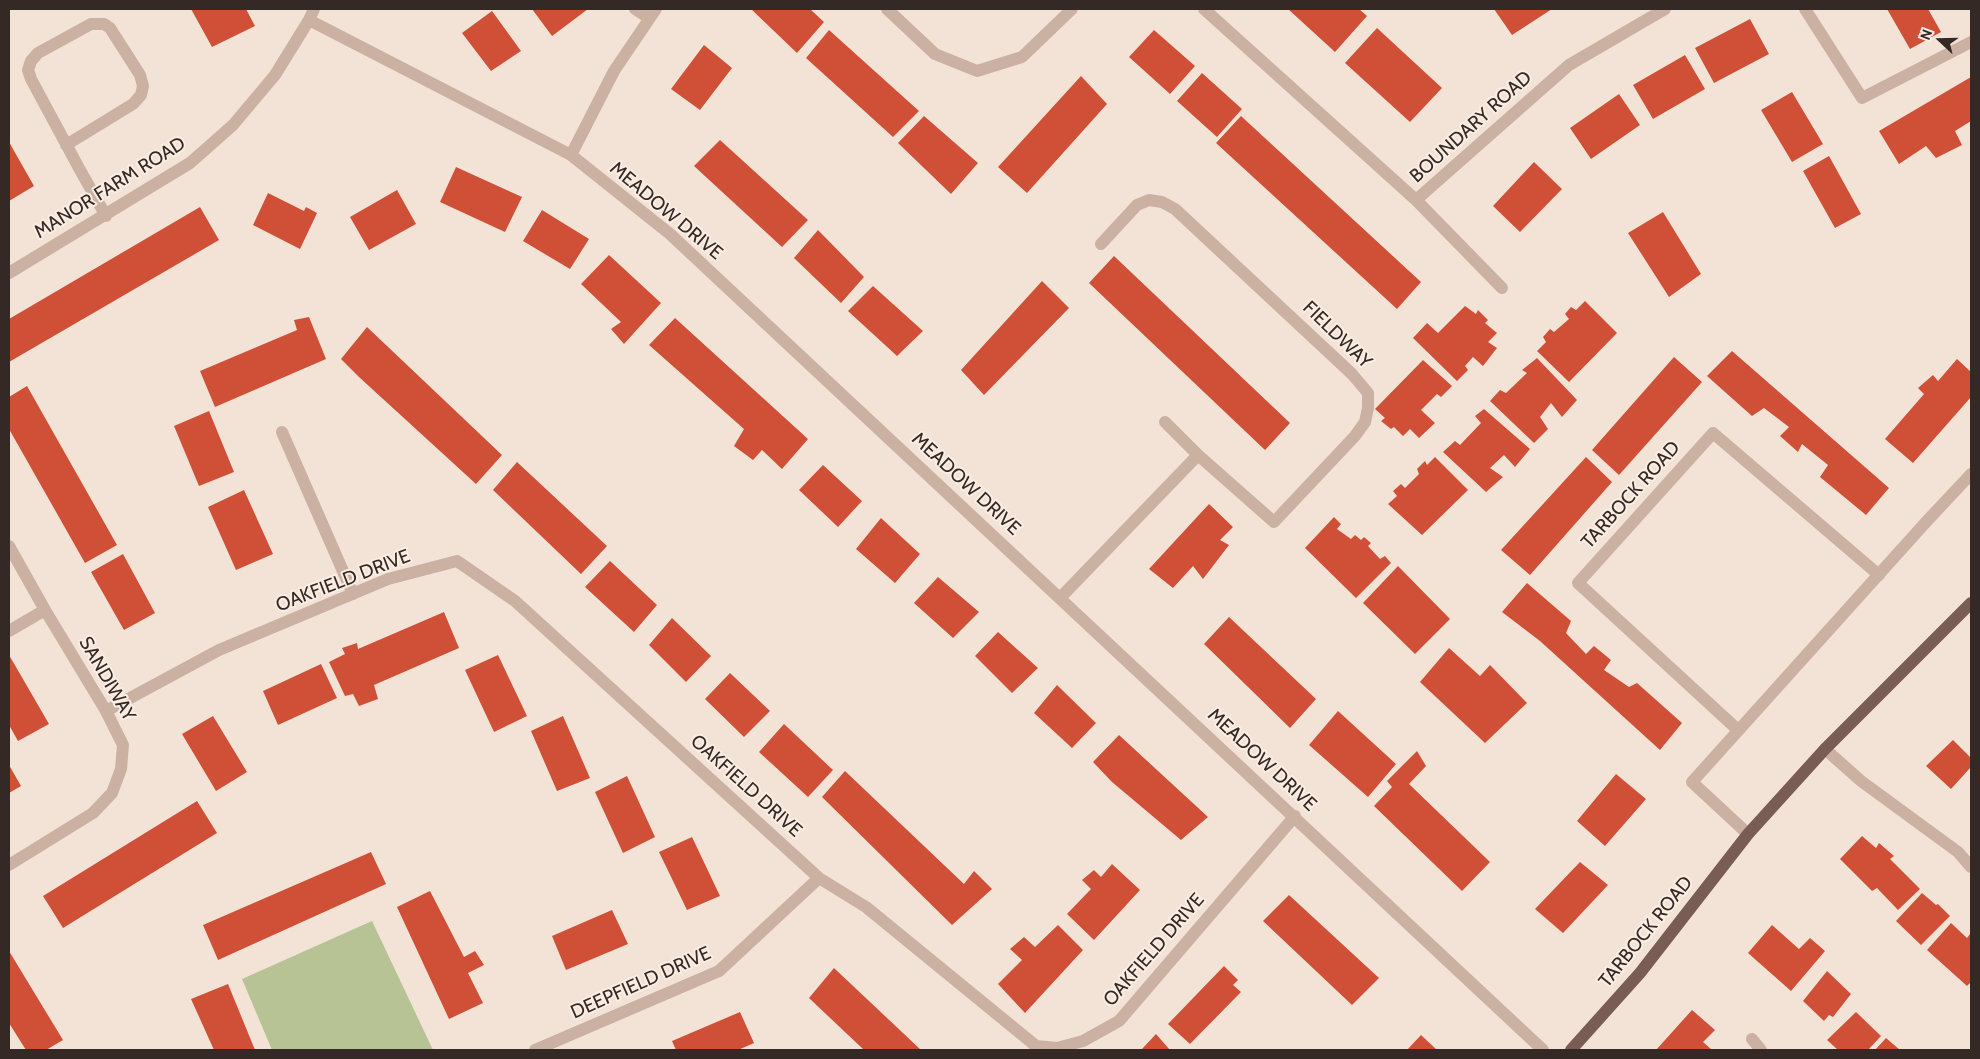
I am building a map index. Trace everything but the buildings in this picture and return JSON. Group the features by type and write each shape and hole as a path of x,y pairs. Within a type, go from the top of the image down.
{"main road":[{"name":"TARBOCK ROAD","path":"1571,1050 1640,972 1748,834 1825,749 1971,603"}],"street":[{"path":"571,155 614,71 652,13 635,9"},
{"path":"887,9 935,54 977,71 1022,56 1072,9"},
{"name":"BOUNDARY ROAD","path":"1204,9 1416,200 1569,65 1665,9"},
{"path":"1805,9 1862,98 1971,42"},
{"name":"MEADOW DRIVE","path":"312,14 571,155 670,234 1544,1050"},
{"name":"MANOR FARM ROAD","path":"9,273 106,216 190,163 233,125 275,75 312,14"},
{"path":"66,145 133,104 141,95 143,86 140,75 110,28 104,24 90,24 38,53 31,61 28,70 30,79 66,145 106,216"},
{"name":"FIELDWAY","path":"1101,244 1137,205 1149,200 1162,202 1175,209 1345,367 1368,393 1368,408 1365,422 1355,436 1274,522 1198,455 1165,422"},
{"path":"1416,200 1502,288"},
{"path":"282,432 353,594"},
{"name":"TARBOCK ROAD","path":"1738,730 1578,583 1712,433 1879,574"},
{"path":"1060,598 1198,455"},
{"path":"1748,834 1692,782 1971,474"},
{"name":"SANDIWAY","path":"9,546 106,711 123,744 121,769 112,793 93,814 9,865"},
{"name":"OAKFIELD DRIVE","path":"106,711 220,650 388,579 457,561 514,601 819,878 866,907 1036,1046 1057,1048 1083,1041 1118,1021 1295,816"},
{"path":"9,631 45,610"},
{"path":"1825,749 1860,782 1958,852 1971,867"},
{"name":"DEEPFIELD DRIVE","path":"536,1050 719,971 819,878"},
{"path":"1752,1039 1761,1050"}],"green space":[{"path":"372,921 433,1050 272,1050 242,979"}]}
